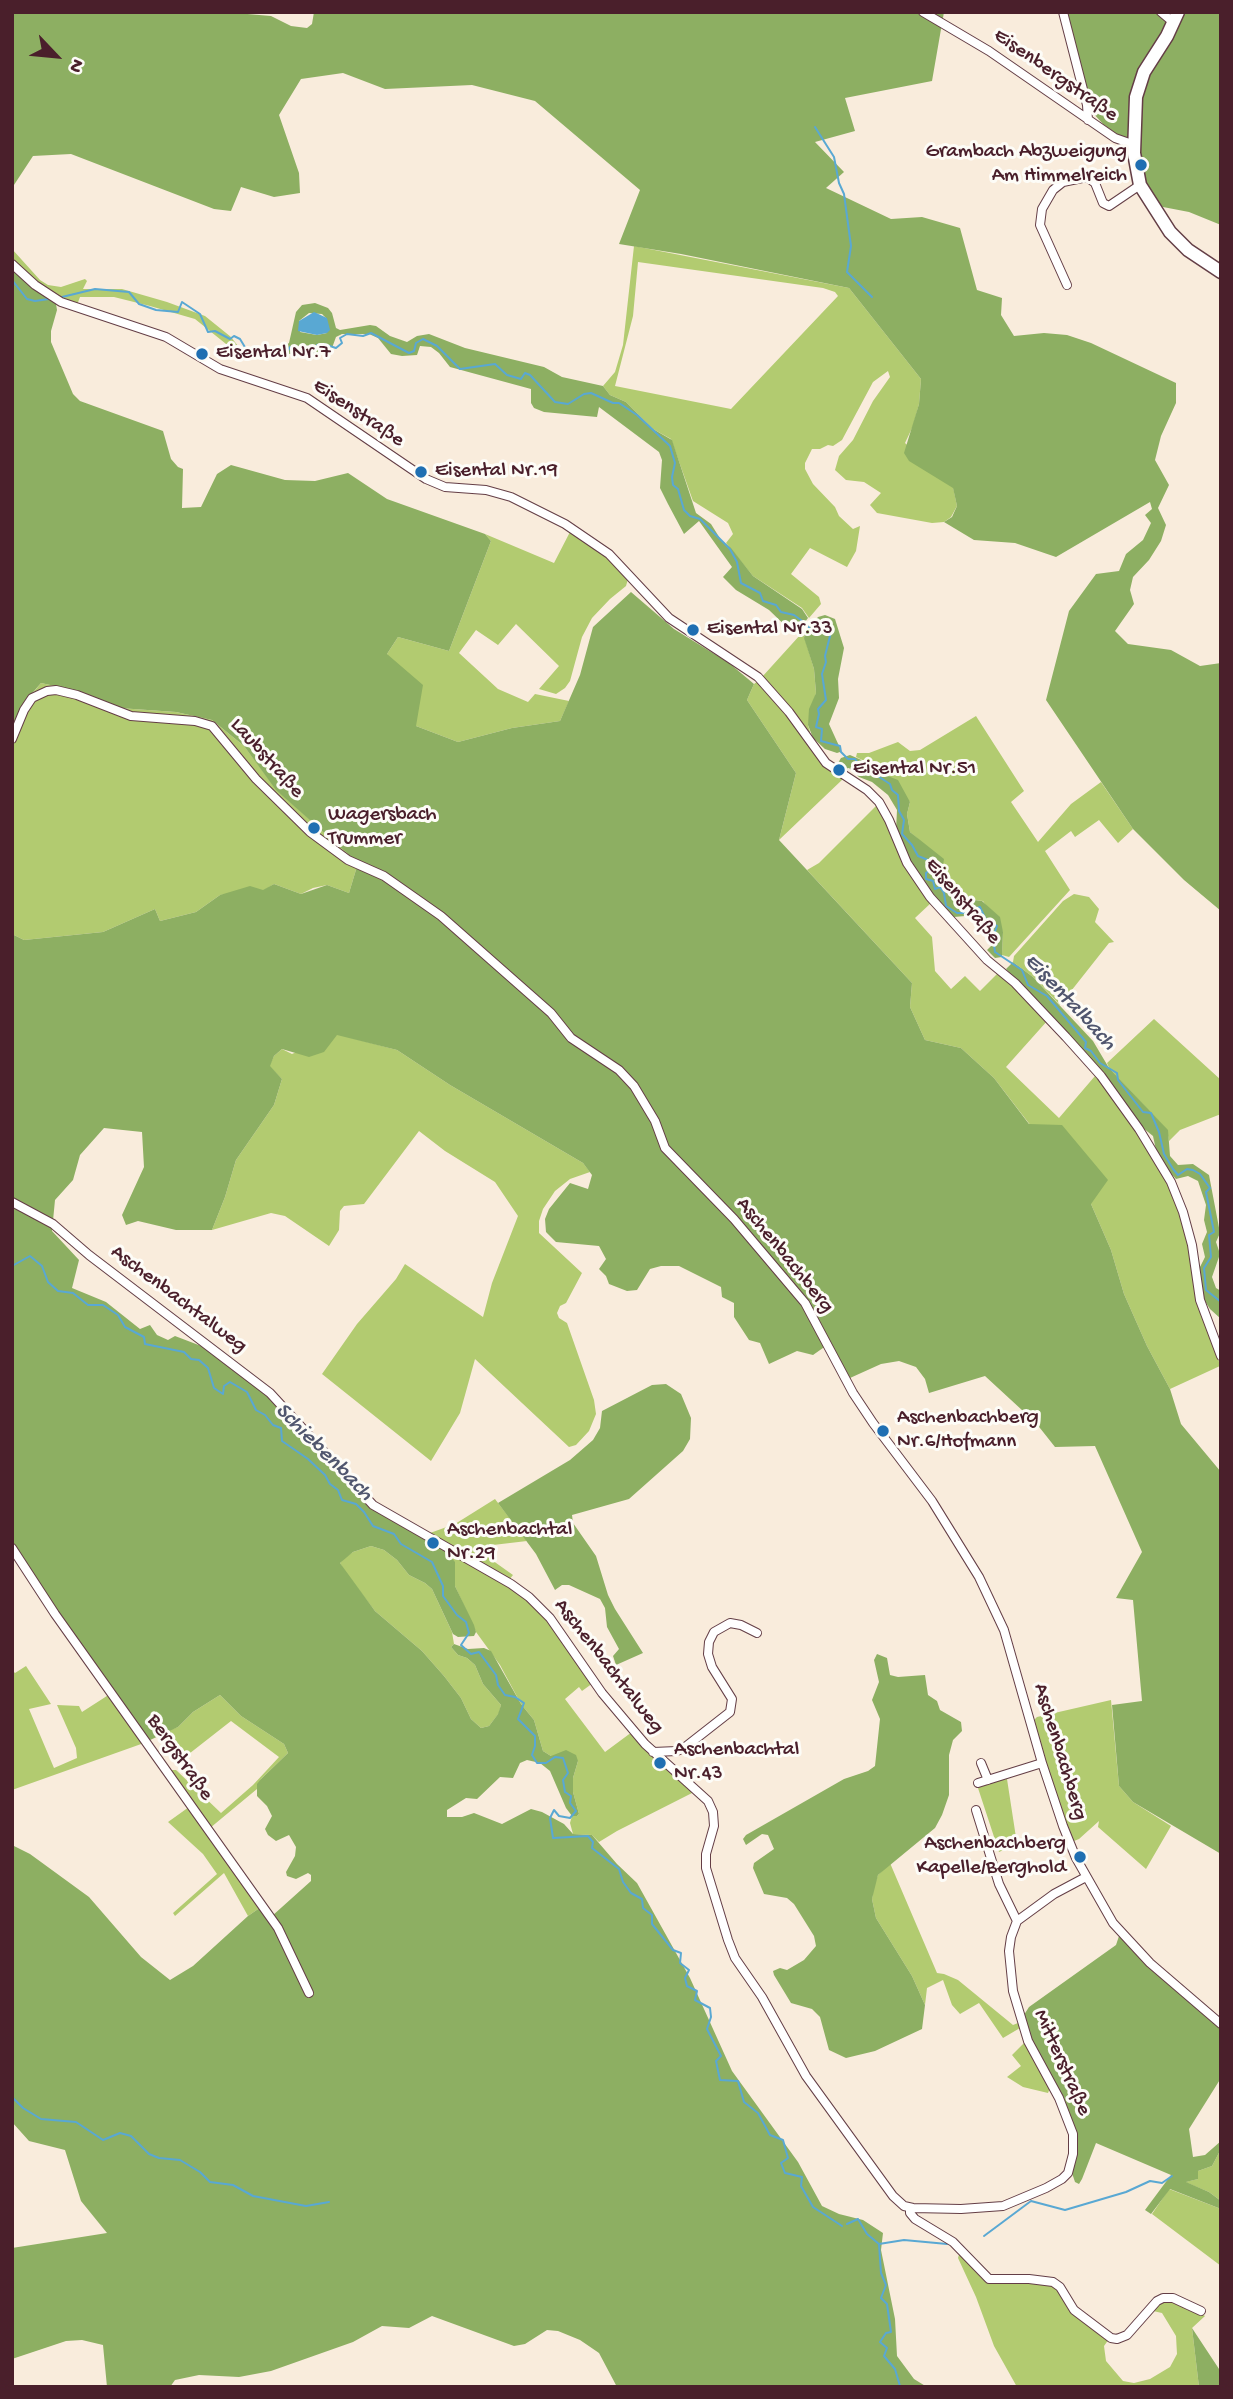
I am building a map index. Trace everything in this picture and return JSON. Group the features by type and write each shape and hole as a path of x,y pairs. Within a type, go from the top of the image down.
{"street":[{"name":"Eisenbergstraße","path":"923,12 989,51 1115,138 1132,144"},
{"path":"1063,12 1087,106 1088,120"},
{"path":"1161,12 1176,18 1144,72 1136,97 1132,144 1140,185 1179,242 1221,272"},
{"path":"1068,285 1040,225 1042,209 1053,190 1063,182 1087,177 1095,183 1103,203 1109,206 1140,185"},
{"name":"Eisenstraße","path":"12,264 57,300 166,337 220,369 307,398 434,483 450,488 493,492 539,510 582,534 609,554 669,618 758,677 789,712 826,763 867,790 879,802 907,863 925,891 979,951 1015,983 1066,1037 1101,1076 1139,1129 1171,1182 1183,1212 1192,1245 1200,1300 1221,1356"},
{"name":"Laubstraße","path":"12,739 28,703 47,691 63,691 131,716 202,722 216,729 256,779 310,832"},
{"name":"Aschenbachberg","path":"310,832 348,860 384,876 441,916 551,1013 571,1038 619,1070 634,1086 655,1121 665,1147 734,1219 805,1303 853,1393 932,1501 988,1595 1007,1640 1063,1826 1086,1877 1106,1912 1121,1934 1150,1963 1221,2024"},
{"name":"Aschenbachtalweg","path":"12,1202 53,1224 89,1255 270,1393 373,1505 489,1571 529,1597 550,1618 603,1693 653,1752 698,1790 711,1807 714,1826 706,1854 706,1868 736,1958 762,1997 806,2076 893,2196 907,2207"},
{"name":"Bergstraße","path":"12,1548 55,1614 278,1928 309,1993"},
{"path":"653,1752 684,1748 730,1712 732,1699 712,1667 708,1654 709,1642 715,1632 730,1623 757,1633"},
{"path":"981,1763 983,1781 1042,1763"},
{"path":"976,1810 999,1884 1017,1921 1054,1894 1086,1877"},
{"name":"Mitterstraße","path":"907,2207 984,2208 1007,2205 1056,2183 1069,2170 1074,2147 1070,2126 1056,2093 1031,2049 1013,1991 1009,1951 1017,1921"},
{"path":"907,2207 915,2219 953,2242 989,2279 1029,2278 1053,2282 1060,2287 1074,2310 1111,2338 1127,2335 1157,2301 1163,2298 1173,2298 1201,2311"}],"green space":[{"path":"12,12 224,12 271,16 291,26 307,28 312,24 314,12 944,12 932,81 845,98 855,131 815,142 844,172 826,188 891,219 922,217 960,228 977,290 1002,298 1001,315 1014,336 1044,333 1067,335 1091,343 1176,383 1176,403 1161,436 1155,460 1169,485 1158,508 1166,525 1161,541 1149,560 1133,577 1130,590 1134,604 1115,631 1128,644 1171,650 1200,666 1221,663 1221,911 1184,880 1133,829 1046,700 1069,611 1096,574 1119,571 1126,554 1143,540 1151,523 1145,515 1152,509 1150,502 1056,557 1015,543 974,540 944,522 952,517 957,506 953,488 909,461 904,453 919,404 921,379 849,288 619,244 640,190 535,101 472,85 385,89 343,73 301,79 279,115 299,173 300,193 274,197 241,187 231,211 214,209 71,154 33,156 12,188"},
{"path":"1067,12 1221,12 1221,225 1189,212 1163,207 1152,200 1130,144 1092,112"},
{"path":"634,246 849,288 921,379 919,404 905,443 953,487 957,506 951,517 944,522 932,523 877,513 870,505 881,493 864,482 846,480 835,470 839,456 853,440 873,401 890,377 888,371 873,382 842,440 833,446 812,449 805,463 805,469 813,484 835,507 839,516 853,529 860,526 856,551 847,567 810,548 791,574 819,597 821,604 809,618 802,608 753,576 726,543 733,534 728,523 693,501 671,439 653,429 626,402 610,395 603,386 615,372 623,345","holes":["638,262 823,288 835,292 838,296 731,409 615,386 633,316"]},
{"path":"12,249 40,280 48,285 61,287 85,279 87,281 83,289 122,289 205,316 231,337 238,346 236,352 195,319 114,297 80,297 77,305 62,300 29,277 12,259"},
{"path":"12,268 33,288 56,304 51,342 73,394 80,401 163,431 171,459 183,469 182,508 201,507 217,474 231,465 285,480 315,481 348,473 387,499 485,534 491,541 449,651 398,637 387,654 423,685 416,726 458,742 512,728 560,721 580,675 593,627 631,592 674,629 729,663 754,684 747,700 796,773 779,840 912,983 910,1007 925,1040 961,1048 994,1078 1029,1124 1062,1125 1108,1180 1091,1204 1111,1250 1124,1294 1170,1389 1181,1424 1221,1472 1221,1854 1133,1802 1119,1786 1112,1705 1142,1701 1133,1600 1116,1598 1142,1552 1095,1446 1055,1447 1036,1423 985,1376 929,1393 925,1379 916,1367 899,1361 881,1364 850,1378 830,1343 813,1355 797,1351 769,1364 760,1343 749,1340 734,1317 734,1303 722,1297 721,1287 679,1266 650,1269 637,1290 627,1291 609,1284 599,1269 606,1259 599,1246 556,1242 546,1232 545,1219 549,1209 570,1183 588,1189 592,1175 583,1163 450,1085 397,1050 337,1035 324,1052 309,1057 282,1049 274,1056 270,1066 282,1079 274,1105 236,1160 212,1230 176,1230 138,1221 126,1225 122,1215 144,1167 142,1132 104,1128 80,1155 73,1180 55,1200 52,1231 79,1260 72,1288 106,1302 140,1329 150,1325 157,1335 168,1340 175,1336 209,1349 268,1395 361,1497 451,1553 450,1556 455,1562 455,1586 474,1625 474,1636 458,1637 453,1634 432,1589 409,1575 397,1560 384,1550 371,1546 353,1552 340,1563 375,1611 422,1651 444,1676 461,1698 471,1719 481,1728 489,1726 501,1705 483,1684 475,1665 458,1655 451,1647 454,1644 468,1649 484,1648 491,1651 521,1704 534,1720 543,1751 551,1756 566,1750 576,1755 578,1761 573,1778 573,1792 579,1814 572,1816 566,1808 550,1771 540,1763 527,1760 520,1763 513,1778 500,1777 477,1799 466,1798 447,1810 447,1817 462,1817 474,1813 502,1824 531,1809 542,1812 564,1824 573,1834 592,1835 637,1883 690,1978 732,2071 798,2162 822,2206 863,2220 883,2233 881,2250 895,2319 897,2356 914,2379 927,2387 617,2387 599,2353 580,2340 558,2331 547,2330 525,2344 514,2346 432,2316 409,2328 382,2326 353,2342 271,2371 239,2377 199,2375 175,2380 170,2387 107,2387 103,2345 82,2340 66,2341 12,2359 12,2248 107,2233 81,2201 65,2150 29,2141 12,2122 12,1845 30,1854 89,1897 141,1957 170,1980 193,1966 261,1907 272,1916 311,1881 311,1875 308,1873 296,1879 287,1876 286,1872 295,1856 296,1847 289,1835 276,1841 268,1835 265,1829 272,1816 257,1796 257,1784 288,1753 284,1744 241,1716 220,1695 193,1712 178,1727 148,1741 12,1544 12,934 24,940 103,932 155,909 160,921 196,912 220,895 250,886 263,890 274,884 301,894 327,885 349,893 358,863 276,790 244,746 212,720 176,712 119,708 78,691 41,683 23,704 12,730"},
{"path":"315,303 328,308 336,328 340,330 376,326 390,336 407,342 417,336 429,334 465,348 544,367 562,377 603,386 610,395 626,402 653,429 672,440 696,513 711,524 721,540 731,548 753,576 802,609 808,618 795,635 769,610 736,590 723,577 732,567 699,521 684,534 668,504 660,488 662,460 659,452 599,407 597,417 544,412 534,408 531,403 531,389 450,367 431,347 420,346 417,355 391,354 378,338 369,334 342,334 336,337 332,348 315,354 268,354 269,350 280,349 289,343 296,312 302,305","holes":["309,313 322,314 327,319 327,333 317,335 300,332 299,321"]},
{"path":"571,530 615,562 628,579 626,586 592,618 582,637 570,681 565,688 556,694 539,689 559,666 516,624 498,645 476,630 459,653 498,689 528,702 535,694 569,701 560,721 512,728 458,742 416,726 387,654 398,637 449,651 491,541 485,534 554,563"},
{"path":"825,615 835,619 844,648 838,679 839,698 829,724 840,748 837,753 825,749 813,738 808,725 809,709 816,693 814,669 804,638 805,632 818,617"},
{"path":"801,634 804,636 814,669 816,693 808,725 810,732 807,734 762,677"},
{"path":"758,681 775,698 824,766 843,779 779,840 796,773 747,700"},
{"path":"41,683 78,691 119,708 176,712 212,720 244,746 277,790 358,863 349,893 327,885 301,894 274,884 263,891 220,895 196,912 160,921 155,909 103,932 24,940 12,934 12,730 23,705"},
{"path":"976,716 1024,791 1011,802 1038,842 1071,804 1101,782 1133,829 1118,843 1099,820 1075,837 1071,831 1045,851 1070,890 1009,957 1002,955 1003,932 983,901 960,898 941,878 917,838 910,832 907,814 910,802 875,766 856,757 857,753 869,753 898,742 910,751 920,750"},
{"path":"850,755 875,766 880,773 898,780 910,802 907,814 910,832 944,859 941,879 960,898 982,901 1000,917 1003,932 1002,957 995,958 987,950 992,945 993,937 976,915 954,917 926,889 896,830 897,810 888,795 849,768 842,769 838,763 841,758"},
{"path":"877,805 932,902 915,918 932,937 935,971 951,989 965,976 980,991 998,973 1048,1020 1006,1067 1059,1118 1095,1076 1102,1081 1137,1129 1170,1183 1182,1213 1220,1366 1170,1389 1124,1294 1111,1250 1091,1204 994,1078 961,1048 925,1040 910,1007 912,983 807,870 819,863"},
{"path":"1074,894 1089,897 1099,909 1095,922 1114,942 1109,943 1060,1005 1033,977 1013,962 1014,956 1063,901"},
{"path":"1013,962 1033,977 1093,1041 1109,1068 1168,1130 1170,1156 1178,1165 1193,1164 1209,1175 1220,1233 1216,1242 1220,1254 1212,1277 1216,1288 1221,1291 1221,1319 1201,1295 1200,1267 1205,1257 1202,1244 1207,1232 1204,1220 1206,1205 1198,1181 1188,1176 1176,1179 1167,1169 1156,1150 1153,1136 1143,1128 1104,1075 1006,969"},
{"path":"1154,1019 1221,1080 1221,1114 1180,1130 1169,1141 1167,1130 1107,1063"},
{"path":"337,1034 397,1050 450,1085 583,1163 590,1172 570,1179 555,1191 543,1209 539,1221 539,1233 582,1273 566,1303 560,1306 557,1313 559,1318 567,1323 594,1400 596,1414 589,1431 576,1445 569,1447 475,1359 460,1413 431,1461 322,1374 357,1324 396,1279 405,1264 483,1317 492,1283 518,1216 495,1182 445,1151 419,1131 364,1204 344,1206 340,1211 339,1230 329,1246 285,1216 271,1213 212,1230 236,1160 274,1105 282,1079 269,1066 274,1056 282,1049 292,1054"},
{"path":"666,1384 681,1394 691,1418 690,1439 683,1451 629,1499 572,1515 573,1523 596,1556 615,1609 643,1653 616,1665 613,1656 619,1649 607,1627 605,1608 600,1599 569,1585 562,1585 555,1590 536,1554 498,1503 570,1460 593,1440 600,1428 602,1411 652,1385"},
{"path":"495,1499 527,1541 493,1545 482,1553 513,1575 509,1580 430,1533 455,1524"},
{"path":"371,1546 384,1550 397,1560 409,1575 432,1589 452,1632 454,1644 451,1647 458,1655 475,1665 483,1684 501,1705 499,1713 489,1726 481,1728 471,1719 461,1698 444,1676 422,1651 375,1611 345,1572 340,1563 344,1558"},
{"path":"451,1553 510,1585 540,1610 593,1683 582,1691 579,1687 565,1699 605,1752 632,1732 696,1791 599,1842 592,1835 573,1834 570,1823 572,1816 579,1814 573,1792 573,1778 578,1761 551,1756 543,1751 534,1720 476,1632 455,1586"},
{"path":"877,1654 887,1658 890,1675 925,1675 928,1695 937,1701 940,1710 961,1722 962,1731 953,1740 949,1755 949,1795 942,1815 935,1828 878,1875 872,1899 876,1918 912,1976 925,2005 922,2029 875,2051 846,2058 829,2050 820,2017 812,2009 791,2003 774,1975 773,1971 780,1968 787,1970 804,1960 816,1946 814,1936 794,1904 787,1898 764,1894 753,1868 754,1863 774,1849 768,1835 762,1834 746,1845 743,1839 844,1779 875,1766 880,1719 872,1700 879,1682 874,1660"},
{"path":"26,1666 51,1704 29,1709 54,1768 77,1758 76,1748 57,1705 79,1706 82,1712 110,1694 144,1743 12,1790 12,1670 15,1673"},
{"path":"220,1695 241,1716 284,1744 288,1753 261,1779 257,1789 210,1828 168,1770 176,1770 221,1813 279,1757 231,1721 185,1757 164,1732 178,1727 193,1712"},
{"path":"1111,1700 1119,1786 1133,1802 1171,1826 1146,1869 1098,1827 1099,1821 1079,1839 1070,1839 1036,1735 1034,1720 1037,1717"},
{"path":"1007,1779 1017,1844 999,1852 977,1785"},
{"path":"189,1807 261,1907 248,1916 224,1873 175,1916 173,1913 217,1874 203,1854 168,1822"},
{"path":"890,1863 937,1973 958,1980 1013,2025 1018,2023 1020,2028 1003,2038 979,2003 960,2014 952,2005 943,1980 927,1988 925,2005 912,1976 876,1918 872,1899 874,1886 878,1875"},
{"path":"1119,1936 1148,1965 1221,2027 1221,2078 1189,2129 1193,2157 1205,2155 1221,2141 1221,2149 1212,2166 1198,2171 1198,2179 1186,2182 1209,2192 1221,2201 1221,2209 1170,2189 1151,2214 1145,2210 1171,2175 1096,2143 1082,2179 1079,2184 1075,2182 1071,2170 1076,2147 1022,2018 1029,2007 1116,1945"},
{"path":"1025,2042 1050,2088 1048,2093 1023,2087 1007,2077 1021,2066 1012,2055"},
{"path":"1221,2149 1221,2201 1209,2192 1185,2182 1198,2179 1198,2171 1212,2166"},
{"path":"1169,2189 1221,2209 1221,2266 1152,2214"},
{"path":"960,2251 989,2280 1054,2283 1109,2339 1104,2346 1106,2361 1123,2381 1134,2383 1150,2379 1170,2367 1177,2354 1176,2336 1162,2313 1153,2311 1159,2302 1166,2299 1190,2307 1205,2316 1192,2328 1199,2387 1017,2387 994,2346 958,2258"},
{"path":"1192,2328 1221,2372 1221,2387 1199,2387"}],"water":[{"path":"314,312 327,318 330,330 317,335 298,331 299,321"}],"waterway":[{"path":"815,127 834,157 844,194 851,246 847,272 872,297"},
{"name":"Eisentalbach","path":"12,280 27,299 49,299"},
{"name":"Eisentalbach","path":"62,297 95,289 129,292 139,304 156,310 178,312 182,302 200,314 208,332 215,331 230,339 234,336 240,339 251,357 274,352 286,354 290,347 303,356 310,356 317,345 336,348 342,343 340,338 347,334 363,336 371,333 409,353 414,351 416,343 423,339 437,346 460,369 495,364 507,375 521,379 525,373 530,375 555,402 568,404 584,394 591,393 619,403 637,415 670,446 675,463 673,485 678,489 684,510 690,516 700,519 730,549 737,562 741,583 760,593 763,601 776,605 781,612 794,615 813,632 825,627 832,628 822,674 826,700 818,709 816,727 822,729 821,741 840,746 841,752 848,759 855,759 863,769 890,784 898,795 899,811 904,820 902,834 918,856 928,860 931,869 926,873 926,879 933,881 935,889 940,887 946,906 957,913 980,907 985,918 997,926 993,937 995,952 1022,970 1028,985 1047,996 1086,1042 1085,1048 1091,1051 1100,1063 1117,1073 1118,1080 1143,1112 1151,1113 1164,1154 1178,1175 1187,1169 1193,1170 1200,1174 1210,1188 1206,1192 1214,1232 1209,1235 1211,1257 1204,1268 1206,1290 1221,1302"},
{"name":"Schiebenbach","path":"12,1266 30,1256 42,1266 48,1282 58,1291 73,1293 88,1305 103,1305 118,1315 125,1327 144,1337 145,1344 184,1352 191,1359 199,1360 208,1368 214,1388 223,1394 224,1386 230,1382 247,1392 256,1410 265,1415 273,1425 281,1428 282,1441 325,1475 330,1484 338,1490 342,1500 356,1504 373,1526 394,1534 401,1544 432,1562 443,1586 443,1596 457,1615 466,1622 469,1633 461,1645 471,1654 479,1652 496,1675 498,1685 505,1695 524,1703 518,1719 535,1736 532,1755 537,1763 546,1763 555,1757 563,1758 568,1773 563,1780 565,1792 571,1796 570,1803 576,1811 570,1818 559,1816 554,1810 550,1818 553,1838 588,1836 593,1842 592,1848 619,1869 623,1882 631,1893 642,1899 643,1908 652,1915 652,1924 673,1950 681,1953 680,1963 689,1970 685,1978 687,1986 697,1991 695,2000 710,2008 711,2017 707,2029 721,2056 716,2061 720,2080 738,2081 744,2102 758,2113 770,2135 783,2140 788,2158 781,2163 785,2173 802,2177 801,2186 813,2207 842,2226"},
{"path":"12,2097 23,2108 41,2119 76,2122 103,2140 120,2133 131,2136 149,2154 180,2160 200,2172 210,2182 233,2185 253,2196 306,2206 329,2202"},
{"path":"984,2236 1031,2201 1065,2210 1126,2192 1150,2181 1162,2183 1172,2176"},
{"name":"Schiebenbach","path":"847,2224 858,2219 867,2234 879,2244 881,2273 886,2285 881,2298 887,2304 891,2332 886,2333 880,2342 887,2348 884,2356 895,2369 900,2386 917,2387"},
{"path":"879,2244 904,2240 947,2244"}],"place":[{"name":"Grambach Abzweigung Am Himmelreich","path":"1141,165"},
{"name":"Eisental Nr.7","path":"202,354"},
{"name":"Eisental Nr.19","path":"421,472"},
{"name":"Eisental Nr.33","path":"693,630"},
{"name":"Eisental Nr.51","path":"839,770"},
{"name":"Wagersbach Trummer","path":"314,828"},
{"name":"Aschenbachberg Nr.6/Hofmann","path":"883,1431"},
{"name":"Aschenbachtal Nr.29","path":"433,1543"},
{"name":"Aschenbachtal Nr.43","path":"660,1763"},
{"name":"Aschenbachberg Kapelle/Berghold","path":"1080,1857"}]}
